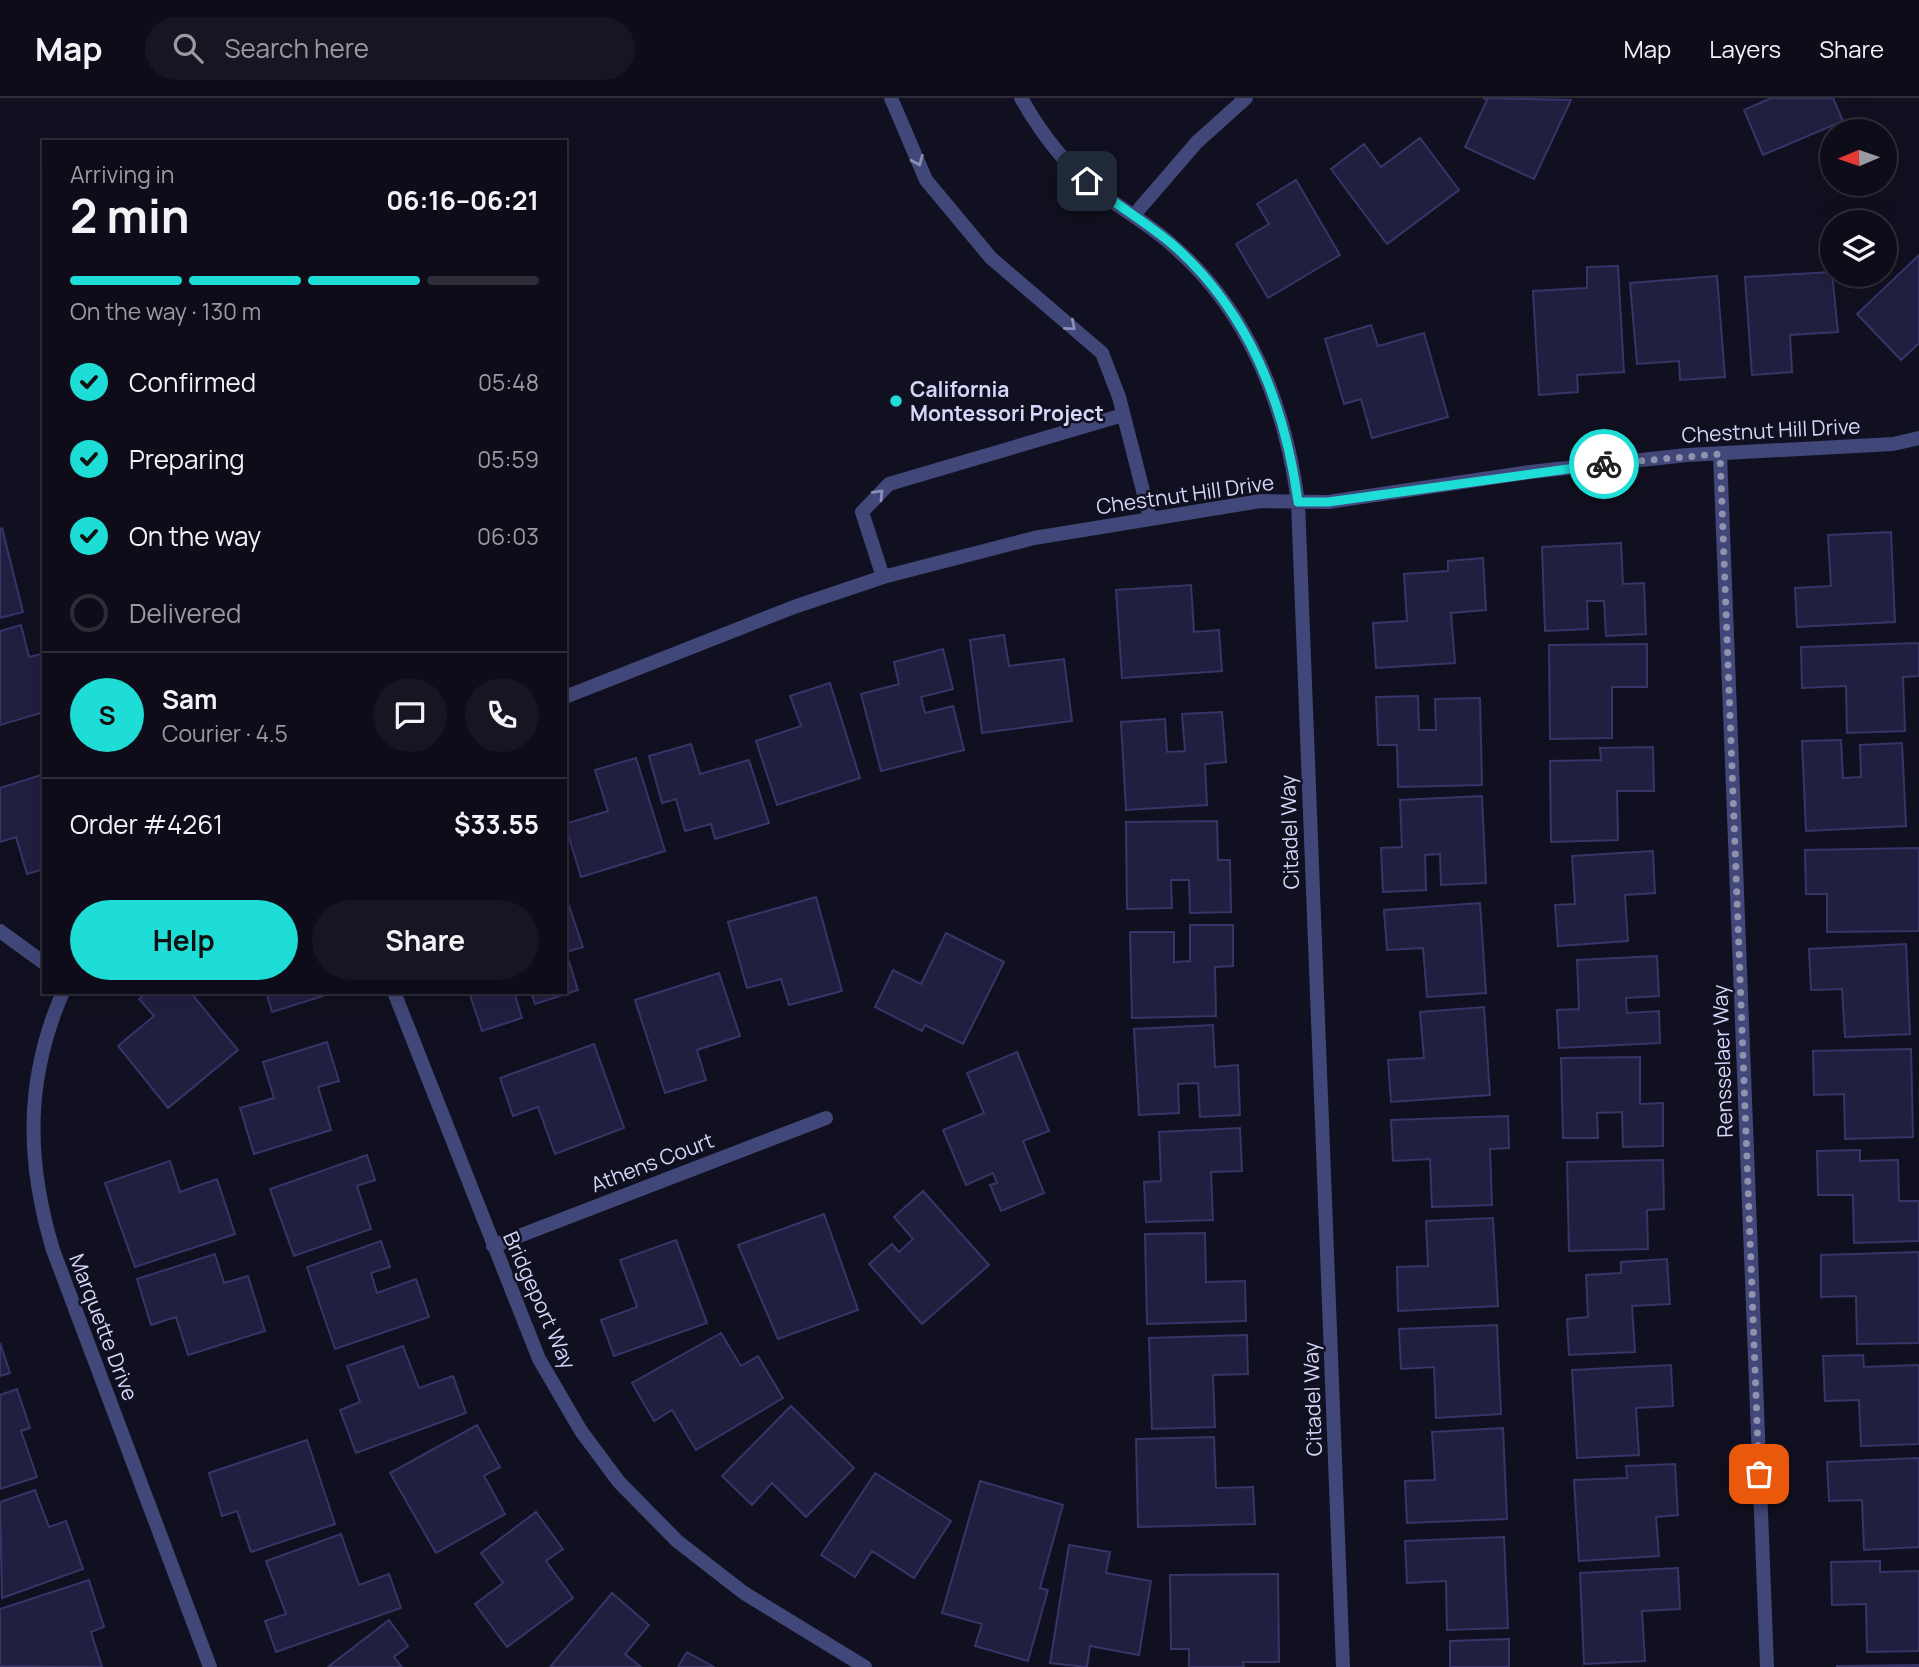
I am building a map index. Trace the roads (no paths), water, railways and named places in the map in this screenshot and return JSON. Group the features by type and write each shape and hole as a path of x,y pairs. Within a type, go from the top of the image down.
{"street":[{"path":"891,98 926,180 991,258 1102,353 1123,415 1150,518"},
{"name":"Citadel Way","path":"1021,98 1036,126 1068,164 1106,197 1173,246 1214,289 1248,337 1275,396 1292,453 1298,502 1343,1667"},
{"path":"1134,215 1196,142 1246,98"},
{"path":"883,577 862,512 889,484 1123,415"},
{"name":"Chestnut Hill Drive","path":"567,696 794,607 883,577 1034,538 1261,501 1328,502 1530,472 1720,454 1893,444 1919,438"},
{"name":"Rensselaer Way","path":"1720,454 1767,1667"},
{"path":"0,931 42,962"},
{"name":"Marquette Drive","path":"62,994 51,1021 34,1088 32,1146 39,1204 53,1250 210,1667"},
{"name":"Bridgeport Way","path":"395,994 539,1360 581,1431 619,1482 677,1541 744,1593 865,1667"},
{"name":"Athens Court","path":"493,1246 826,1118"}],"place":[{"name":"California Montessori Project","path":"896,401"}]}
